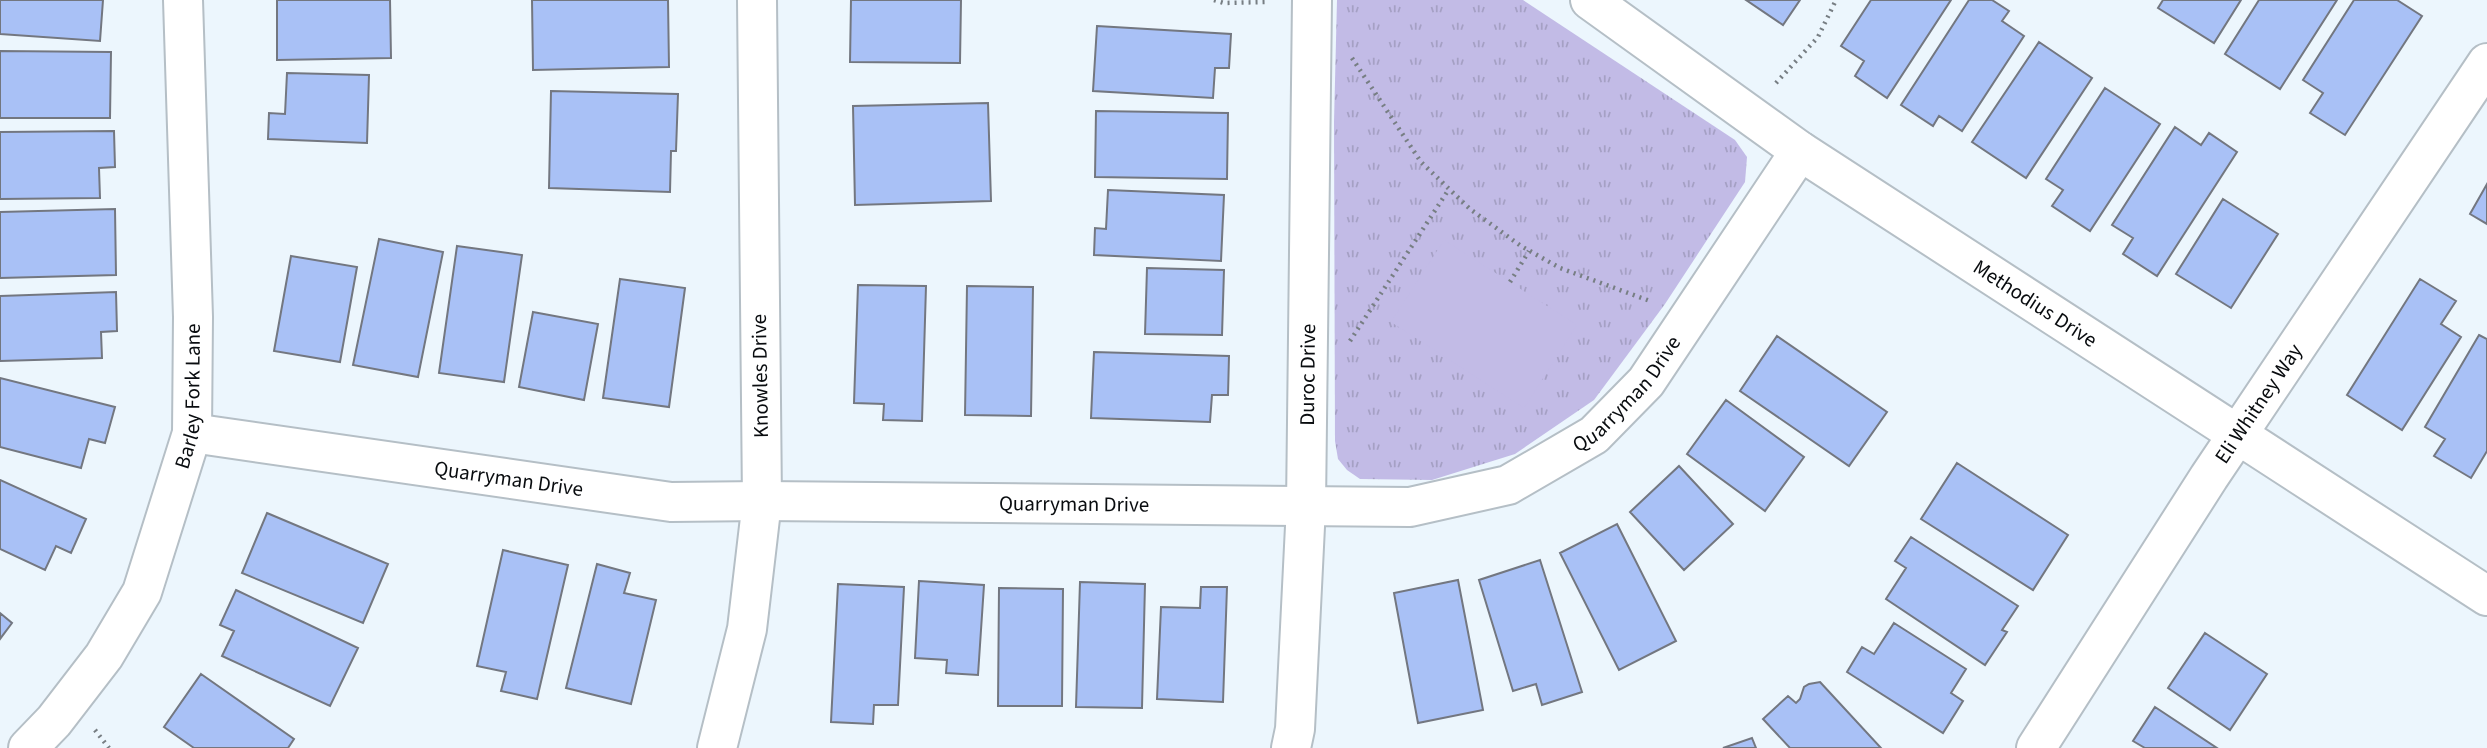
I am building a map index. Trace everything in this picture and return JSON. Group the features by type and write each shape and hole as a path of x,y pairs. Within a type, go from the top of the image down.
{"street":[{"name":"Barley Fork Lane","path":"28,748 54,721 104,656 142,592 192,433 193,317 183,0"},
{"name":"Knowles Drive","path":"717,748 747,629 762,501 757,0"},
{"name":"Duroc Drive","path":"1290,748 1295,729 1306,506 1312,0"},
{"name":"Methodius Drive","path":"1590,0 1800,151 2487,596"},
{"name":"Eli Whitney Way","path":"2036,748 2237,435 2487,63"},
{"name":"Quarryman Drive","path":"192,433 671,502 1410,508 1508,485 1594,435 1646,382 1800,151"}],"path":[{"path":"1214,0 1224,3 1266,2"},
{"path":"1776,83 1818,37 1836,0"},
{"path":"1351,57 1422,162 1470,209 1530,251 1560,268 1650,302"},
{"path":"1350,341 1449,189"},
{"path":"1510,282 1530,251"},
{"path":"94,729 109,748"}],"green space":[{"path":"1337,0 1523,0 1735,140 1747,157 1745,182 1665,304 1594,400 1515,454 1432,480 1360,479 1338,459 1335,441 1334,122"},
{"path":"1444,240 1577,325 1524,408 1391,322"}],"building":[{"path":"0,0 103,0 100,41 0,34"},
{"path":"277,0 390,0 391,58 277,60"},
{"path":"532,0 668,0 669,67 533,70"},
{"path":"851,0 961,0 960,63 850,62"},
{"path":"1746,0 1800,0 1783,25"},
{"path":"1871,0 1951,0 1887,98 1855,76 1864,61 1841,46"},
{"path":"1969,0 1992,0 2009,11 2002,21 2024,36 1962,131 1939,116 1933,126 1901,105"},
{"path":"2163,0 2241,0 2214,43 2158,8"},
{"path":"2259,0 2337,0 2280,89 2225,54"},
{"path":"2354,0 2397,0 2422,16 2345,135 2310,113 2323,93 2303,80"},
{"path":"1097,26 1231,34 1229,68 1215,68 1213,98 1093,91"},
{"path":"2039,42 2092,78 2026,178 1972,142"},
{"path":"0,51 111,52 110,118 0,118"},
{"path":"287,73 369,75 367,143 268,139 269,113 285,114"},
{"path":"2105,88 2160,124 2090,231 2052,206 2063,190 2046,179"},
{"path":"551,91 678,94 676,151 671,151 670,192 549,188"},
{"path":"988,103 991,201 855,205 853,106"},
{"path":"1096,111 1228,113 1227,179 1095,177"},
{"path":"2175,127 2201,145 2209,133 2237,152 2157,276 2123,254 2133,238 2112,225"},
{"path":"114,131 115,167 99,168 100,198 0,199 0,132"},
{"path":"2487,184 2487,224 2470,214"},
{"path":"1108,190 1224,195 1221,261 1094,255 1095,228 1106,229"},
{"path":"2223,199 2278,234 2231,308 2176,274"},
{"path":"115,209 116,275 0,278 0,212"},
{"path":"379,239 443,252 418,377 353,365"},
{"path":"457,246 522,255 504,382 439,373"},
{"path":"291,256 357,267 340,362 274,351"},
{"path":"1147,268 1224,270 1222,335 1145,334"},
{"path":"620,279 685,288 669,407 603,398"},
{"path":"2420,279 2456,301 2441,324 2461,337 2402,430 2347,395"},
{"path":"858,285 926,286 922,421 883,420 884,404 854,403"},
{"path":"967,286 1033,287 1031,416 965,415"},
{"path":"116,292 117,331 101,332 102,358 0,361 0,296"},
{"path":"533,312 598,324 584,400 519,387"},
{"path":"2479,335 2487,339 2487,451 2471,478 2434,456 2445,439 2425,427"},
{"path":"1777,336 1887,412 1849,466 1740,391"},
{"path":"1094,352 1229,356 1228,395 1212,395 1210,422 1091,418"},
{"path":"0,378 115,407 105,443 89,439 81,468 0,447"},
{"path":"1726,400 1804,457 1765,511 1687,454"},
{"path":"1957,463 2068,535 2033,590 1921,519"},
{"path":"1679,466 1733,524 1684,570 1630,512"},
{"path":"0,480 86,519 71,553 56,546 45,570 0,549"},
{"path":"267,513 388,564 363,623 242,573"},
{"path":"1617,524 1676,641 1619,670 1560,553"},
{"path":"1911,537 2018,606 2002,630 2007,632 1985,665 1886,599 1906,568 1895,561"},
{"path":"503,550 568,565 537,699 501,691 506,672 477,666"},
{"path":"1540,560 1582,692 1542,705 1536,684 1513,691 1479,580"},
{"path":"597,564 630,573 624,593 656,600 631,704 566,688"},
{"path":"1458,580 1483,710 1418,723 1394,593"},
{"path":"919,581 984,585 978,675 946,673 947,660 915,658"},
{"path":"1080,582 1145,584 1142,708 1076,707"},
{"path":"838,584 904,587 898,705 874,705 873,724 831,722"},
{"path":"1201,587 1227,587 1223,702 1157,699 1161,607 1200,608"},
{"path":"999,588 1063,589 1062,706 998,706"},
{"path":"236,590 358,648 330,706 222,656 234,631 220,625"},
{"path":"0,613 12,623 0,639"},
{"path":"1894,623 1966,669 1951,693 1963,701 1943,733 1847,672 1862,647 1874,654"},
{"path":"2205,633 2267,674 2230,730 2168,688"},
{"path":"201,674 294,739 288,748 194,748 164,727"},
{"path":"1820,682 1881,748 1790,748 1763,719 1788,696 1796,703 1804,687"},
{"path":"2155,707 2217,748 2145,748 2133,741"},
{"path":"1752,738 1756,748 1723,748"}]}
